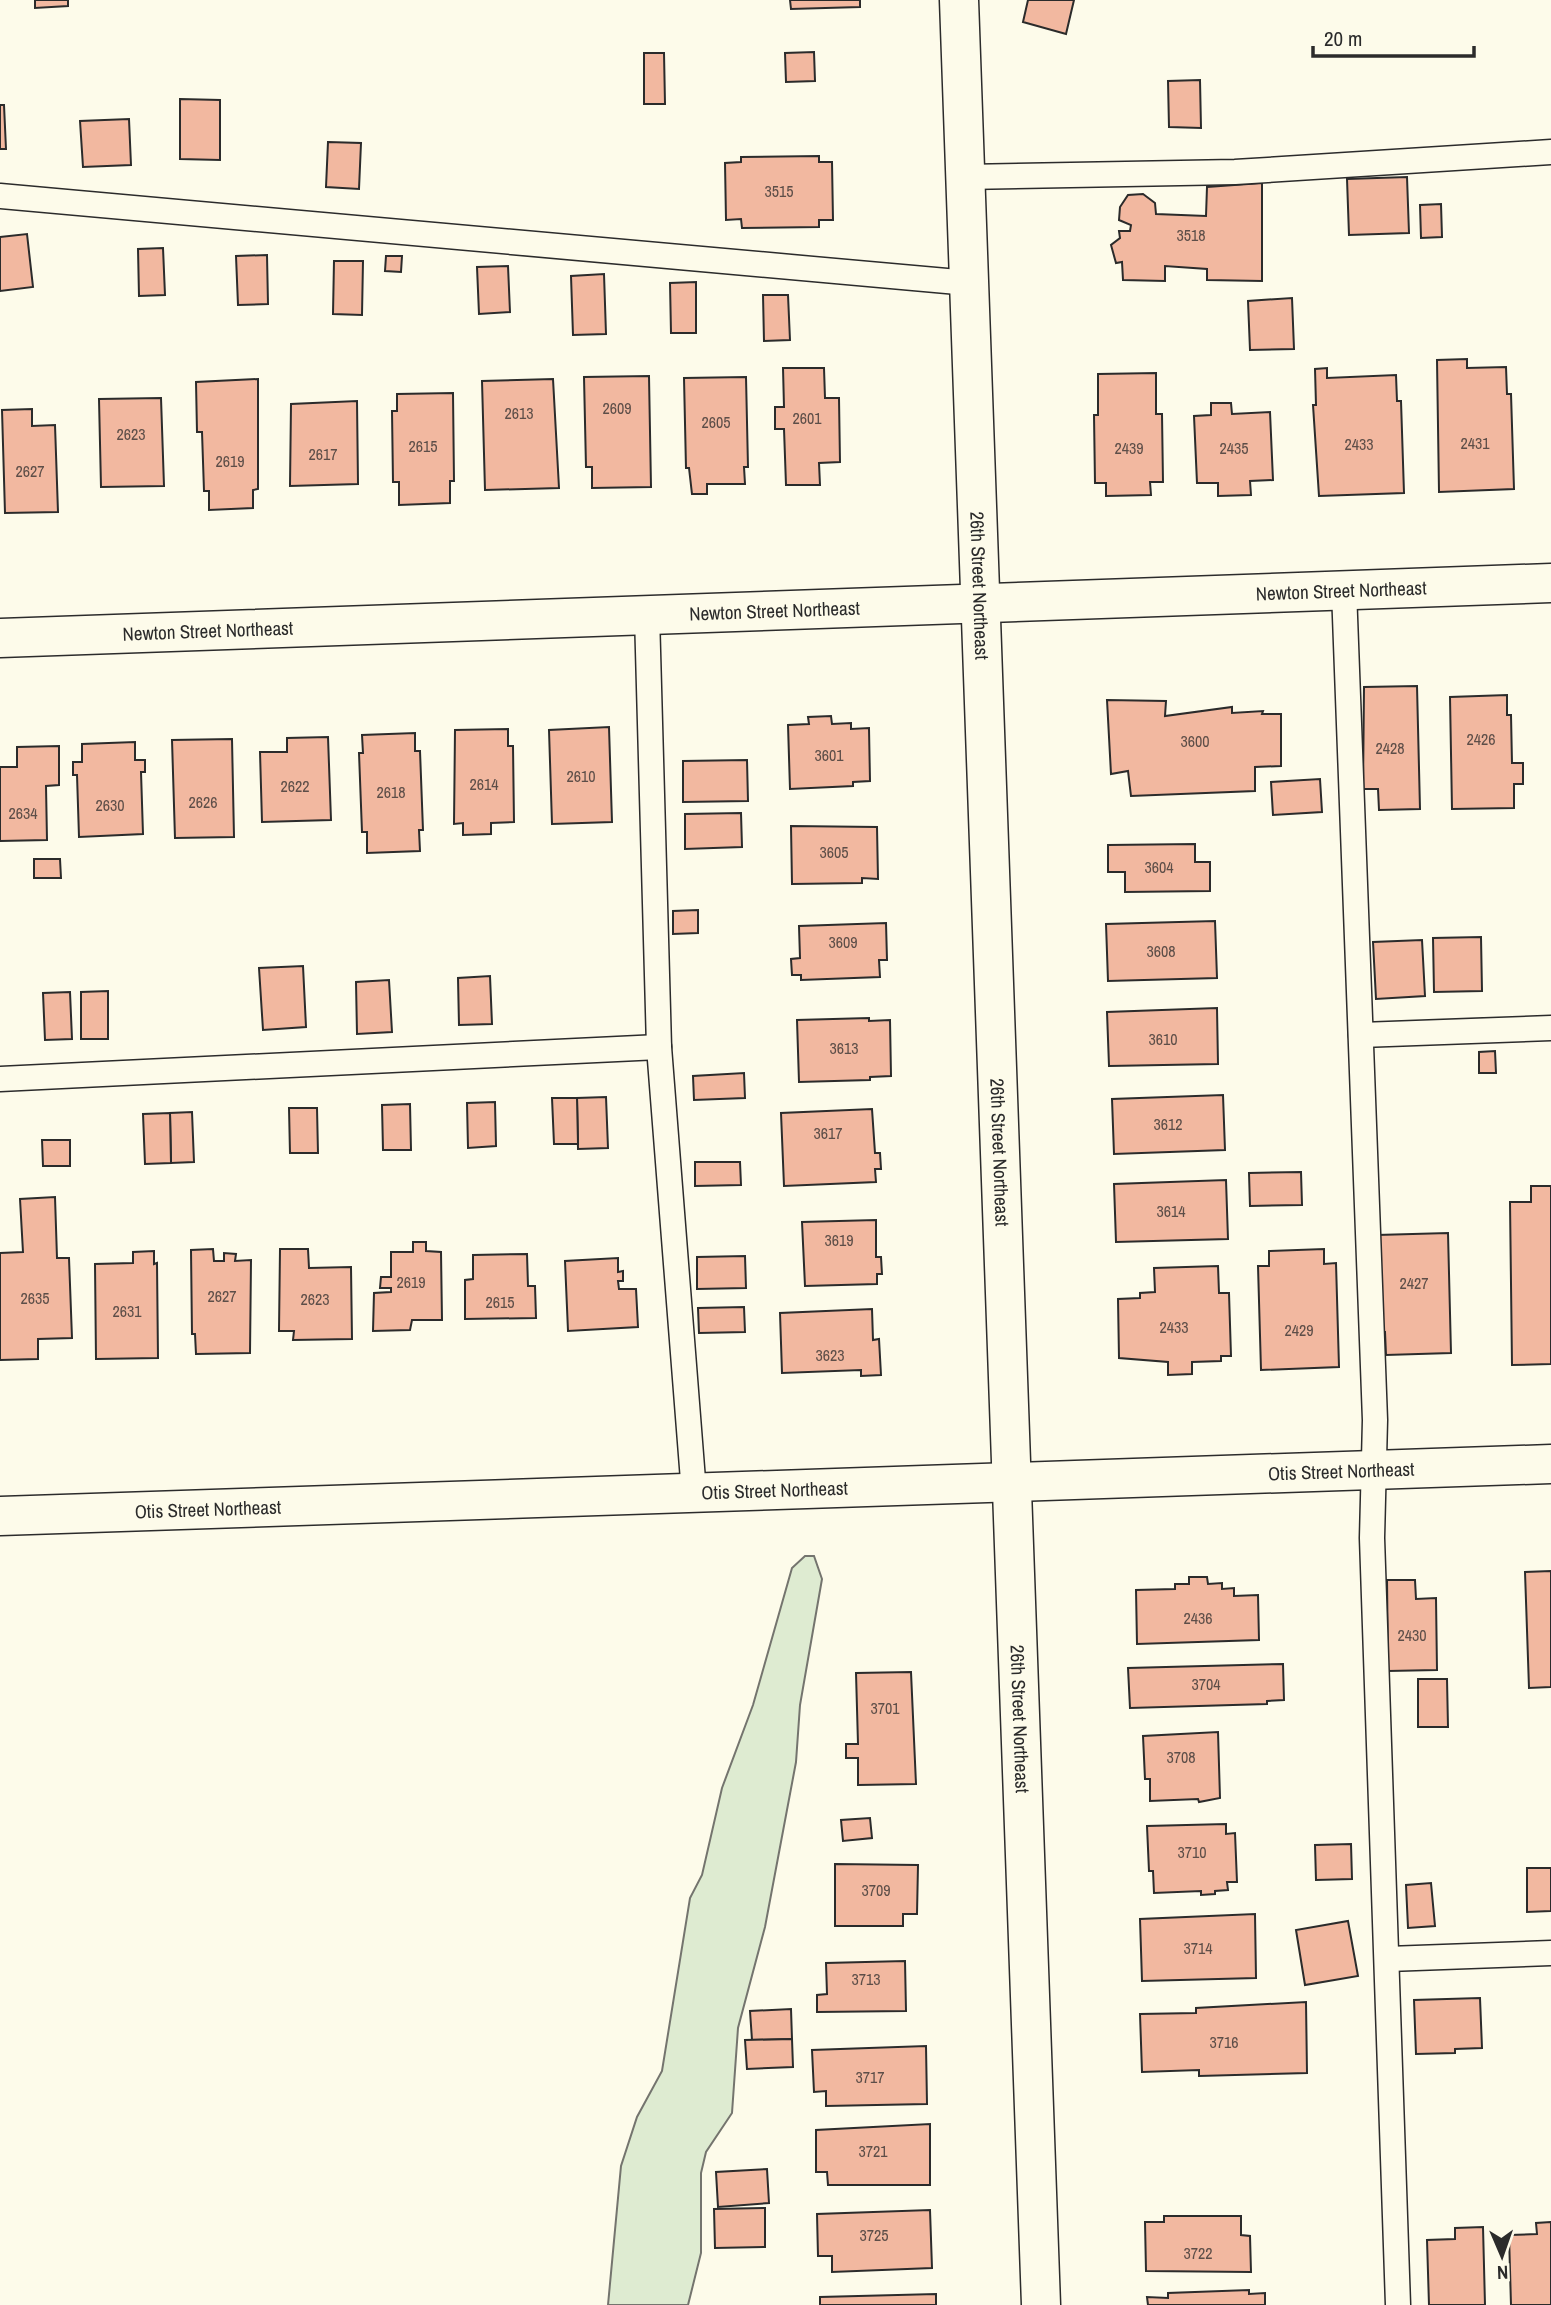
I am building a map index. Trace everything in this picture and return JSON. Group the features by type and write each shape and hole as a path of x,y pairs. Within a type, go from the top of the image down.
{"street":[{"name":"26th Street Northeast","path":"958,0 1041,2305"},
{"name":"Newton Street Northeast","path":"0,638 1551,583"},
{"name":"Otis Street Northeast","path":"0,1516 1551,1464"}],"lane":[{"path":"965,177 1235,172 1551,152"},
{"path":"0,196 969,283"},
{"path":"1344,590 1375,1420 1372,1538 1398,2305"},
{"path":"647,615 659,1047 694,1493"},
{"path":"1361,1035 1551,1028"},
{"path":"0,1079 659,1047"},
{"path":"1388,1959 1551,1953"}],"green space":[{"path":"805,1556 814,1556 822,1579 800,1705 796,1762 765,1927 738,2028 732,2113 706,2152 701,2173 701,2253 688,2305 608,2305 621,2166 637,2117 662,2071 690,1898 702,1875 722,1788 753,1705 792,1568"}],"building":[{"path":"35,0 68,0 68,6 35,8"},
{"path":"790,0 860,0 860,7 791,9"},
{"path":"1028,0 1074,0 1066,34 1023,22"},
{"path":"814,52 815,81 786,82 785,53"},
{"path":"644,53 664,53 665,104 644,104"},
{"path":"1200,80 1201,128 1169,127 1168,81"},
{"path":"180,99 220,100 220,160 180,159"},
{"path":"0,105 4,105 6,149 0,149"},
{"path":"129,119 131,165 83,167 80,121"},
{"path":"328,142 361,143 359,189 326,187"},
{"path":"819,156 819,162 832,162 833,220 819,220 819,227 742,228 741,219 726,220 725,163 741,162 741,157"},
{"path":"1407,177 1409,233 1349,235 1347,179"},
{"path":"1262,183 1262,281 1207,280 1207,269 1165,266 1165,281 1123,280 1122,262 1116,263 1111,245 1120,238 1119,231 1130,231 1131,225 1119,220 1120,207 1128,195 1143,194 1155,203 1156,214 1206,216 1207,187"},
{"path":"1441,204 1442,237 1421,238 1420,205"},
{"path":"27,234 33,287 0,291 0,237"},
{"path":"163,248 165,295 139,296 138,249"},
{"path":"267,255 268,304 238,305 236,256"},
{"path":"386,256 402,256 401,272 385,271"},
{"path":"334,261 363,261 362,315 333,314"},
{"path":"508,266 510,312 479,314 477,267"},
{"path":"604,274 606,334 573,335 571,276"},
{"path":"696,282 696,333 671,333 670,283"},
{"path":"763,295 788,295 790,340 764,341"},
{"path":"1292,298 1294,349 1250,350 1248,301"},
{"path":"1467,359 1467,368 1506,367 1507,394 1511,394 1514,489 1439,492 1437,360"},
{"path":"783,368 824,368 825,398 839,398 840,462 819,463 820,485 786,485 784,429 775,429 775,407 784,407"},
{"path":"1327,368 1327,378 1396,375 1397,401 1401,401 1404,493 1319,496 1313,405 1316,405 1315,369"},
{"path":"1156,373 1156,414 1162,414 1163,482 1150,482 1151,495 1106,496 1106,483 1095,483 1094,415 1098,415 1098,374"},
{"path":"649,376 651,487 592,488 592,467 586,467 584,377"},
{"path":"746,377 748,467 744,467 745,484 707,484 707,494 692,494 689,468 686,468 684,378"},
{"path":"258,379 258,489 253,490 253,508 209,510 209,491 204,491 202,432 197,432 196,382"},
{"path":"553,379 559,488 485,490 482,381"},
{"path":"453,393 454,481 450,481 450,503 399,505 399,482 393,482 392,411 397,411 397,394"},
{"path":"161,398 164,486 101,487 99,399"},
{"path":"357,401 358,484 290,486 291,404"},
{"path":"1211,403 1231,403 1232,414 1270,412 1273,480 1250,481 1251,495 1218,496 1218,483 1197,483 1194,416 1211,415"},
{"path":"32,409 32,426 55,425 58,512 5,513 2,410"},
{"path":"1417,686 1420,809 1379,810 1378,789 1363,789 1364,687"},
{"path":"1507,695 1507,715 1511,715 1512,763 1523,763 1523,784 1514,784 1514,808 1452,809 1450,697"},
{"path":"1107,700 1166,701 1165,716 1232,707 1232,713 1263,711 1262,714 1281,714 1281,766 1255,767 1255,791 1131,796 1128,771 1111,774"},
{"path":"831,716 832,724 851,723 851,729 869,728 870,781 853,782 853,786 790,789 788,725 809,724 808,717"},
{"path":"609,727 612,822 552,824 549,730"},
{"path":"508,729 508,746 513,746 514,822 491,823 491,834 463,835 463,823 454,824 455,730"},
{"path":"415,733 415,751 420,751 423,830 419,830 420,851 367,853 367,832 362,832 359,753 363,753 362,735"},
{"path":"328,737 331,820 262,822 260,752 287,752 287,738"},
{"path":"232,739 234,837 175,838 172,740"},
{"path":"135,742 135,760 145,760 145,772 141,772 143,834 79,837 77,775 73,775 73,762 82,762 82,744"},
{"path":"59,746 59,785 46,786 47,840 0,841 0,767 17,767 17,747"},
{"path":"747,760 748,801 683,802 683,761"},
{"path":"1320,779 1322,812 1273,815 1271,782"},
{"path":"741,813 742,847 685,849 685,814"},
{"path":"791,826 877,827 878,879 862,878 862,883 792,884"},
{"path":"1195,844 1195,862 1210,862 1210,891 1125,892 1125,872 1108,872 1108,845"},
{"path":"34,859 60,859 61,878 34,878"},
{"path":"698,910 698,933 673,934 673,911"},
{"path":"1215,921 1217,978 1108,981 1106,924"},
{"path":"886,923 887,960 879,960 880,977 801,980 801,975 792,975 791,959 800,958 799,926"},
{"path":"1481,937 1482,991 1434,992 1433,938"},
{"path":"1422,940 1425,996 1376,999 1373,942"},
{"path":"303,966 306,1027 263,1030 259,968"},
{"path":"490,976 492,1024 459,1025 458,978"},
{"path":"389,980 392,1032 357,1034 356,982"},
{"path":"108,991 108,1039 81,1039 81,992"},
{"path":"70,992 72,1039 45,1040 43,993"},
{"path":"1217,1008 1218,1064 1109,1066 1107,1012"},
{"path":"869,1018 869,1021 890,1020 891,1076 870,1077 870,1080 799,1082 797,1020"},
{"path":"1495,1051 1496,1073 1479,1073 1479,1052"},
{"path":"744,1073 745,1098 694,1100 693,1076"},
{"path":"1223,1095 1225,1150 1114,1154 1112,1099"},
{"path":"606,1097 608,1148 578,1149 577,1098"},
{"path":"552,1098 577,1098 578,1144 554,1144"},
{"path":"495,1102 496,1146 468,1148 467,1103"},
{"path":"410,1104 411,1150 383,1150 382,1105"},
{"path":"289,1108 317,1108 318,1153 290,1153"},
{"path":"872,1109 875,1153 880,1153 881,1169 875,1169 876,1182 784,1186 781,1113"},
{"path":"192,1112 194,1162 171,1163 170,1113"},
{"path":"170,1113 171,1163 145,1164 143,1114"},
{"path":"42,1140 70,1140 70,1166 43,1166"},
{"path":"695,1162 740,1162 741,1185 695,1186"},
{"path":"1301,1172 1302,1205 1250,1206 1249,1173"},
{"path":"1226,1180 1228,1239 1116,1242 1114,1184"},
{"path":"1531,1186 1551,1186 1551,1364 1512,1365 1510,1202 1531,1202"},
{"path":"55,1197 57,1258 69,1258 72,1338 38,1339 38,1359 0,1360 0,1253 23,1252 20,1199"},
{"path":"876,1220 876,1257 881,1257 882,1274 877,1274 877,1284 805,1286 802,1222"},
{"path":"1448,1233 1451,1353 1386,1355 1385,1332 1381,1332 1377,1235"},
{"path":"413,1242 426,1242 426,1251 441,1252 442,1320 412,1320 410,1330 373,1331 374,1293 391,1292 391,1288 380,1288 381,1277 391,1277 391,1252 413,1252"},
{"path":"213,1249 214,1261 224,1261 224,1253 236,1254 235,1261 251,1260 250,1353 196,1354 195,1334 192,1334 191,1250"},
{"path":"280,1249 308,1249 309,1268 351,1267 352,1339 293,1340 294,1331 279,1331"},
{"path":"1324,1249 1324,1264 1336,1263 1339,1367 1261,1370 1258,1266 1269,1266 1269,1251"},
{"path":"154,1251 154,1264 157,1263 158,1358 96,1359 95,1264 133,1263 133,1252"},
{"path":"527,1254 528,1286 535,1286 536,1318 465,1319 465,1280 473,1279 473,1255"},
{"path":"745,1256 746,1288 697,1289 697,1257"},
{"path":"618,1258 618,1272 623,1271 623,1281 618,1281 619,1289 636,1289 638,1327 568,1331 565,1261"},
{"path":"1218,1266 1219,1293 1229,1293 1231,1356 1221,1356 1221,1361 1192,1362 1192,1374 1168,1375 1168,1362 1119,1358 1118,1299 1140,1298 1140,1293 1155,1292 1154,1268"},
{"path":"744,1307 745,1332 699,1333 698,1308"},
{"path":"872,1309 873,1340 879,1339 881,1375 861,1376 861,1370 782,1373 780,1313"},
{"path":"1551,1571 1551,1687 1529,1688 1525,1572"},
{"path":"1189,1577 1207,1577 1208,1584 1222,1583 1222,1589 1234,1588 1234,1596 1258,1595 1259,1640 1137,1644 1136,1590 1175,1589 1175,1584 1189,1584"},
{"path":"1387,1580 1415,1580 1416,1599 1436,1598 1437,1670 1388,1671"},
{"path":"1283,1664 1284,1700 1267,1701 1267,1704 1130,1708 1128,1668"},
{"path":"911,1672 916,1784 858,1785 858,1758 846,1758 846,1744 858,1744 856,1673"},
{"path":"1418,1679 1447,1679 1448,1727 1418,1727"},
{"path":"1218,1732 1220,1798 1199,1802 1198,1799 1150,1801 1150,1779 1145,1779 1143,1736"},
{"path":"870,1818 872,1838 843,1841 841,1820"},
{"path":"1226,1824 1226,1834 1235,1833 1237,1882 1227,1882 1228,1890 1215,1891 1215,1894 1201,1895 1201,1891 1154,1893 1153,1871 1149,1871 1147,1826"},
{"path":"1351,1844 1352,1879 1316,1880 1315,1845"},
{"path":"835,1864 918,1865 917,1914 903,1914 903,1926 835,1926"},
{"path":"1527,1868 1551,1868 1551,1911 1527,1912"},
{"path":"1431,1883 1435,1926 1408,1928 1406,1885"},
{"path":"1255,1914 1256,1978 1142,1981 1140,1919"},
{"path":"1348,1921 1358,1976 1305,1985 1296,1930"},
{"path":"905,1961 906,2011 817,2012 817,1995 827,1994 826,1963"},
{"path":"1480,1998 1482,2048 1455,2049 1455,2053 1416,2054 1414,2000"},
{"path":"1306,2002 1307,2073 1199,2076 1199,2070 1142,2072 1140,2014 1196,2013 1196,2008"},
{"path":"791,2009 792,2039 752,2040 750,2011"},
{"path":"792,2039 793,2067 747,2069 745,2040"},
{"path":"926,2046 927,2104 826,2106 826,2091 814,2092 812,2050"},
{"path":"930,2124 930,2185 828,2185 827,2172 816,2172 816,2130"},
{"path":"767,2169 769,2203 718,2207 716,2172"},
{"path":"765,2208 765,2247 715,2248 714,2209"},
{"path":"930,2210 932,2268 832,2272 832,2256 818,2256 817,2214"},
{"path":"1164,2216 1241,2216 1241,2235 1250,2236 1251,2272 1146,2271 1145,2222 1164,2222"},
{"path":"1551,2222 1551,2305 1511,2305 1509,2235 1537,2234 1536,2223"},
{"path":"1483,2227 1485,2305 1429,2305 1427,2240 1455,2239 1455,2228"},
{"path":"1249,2290 1249,2294 1265,2293 1265,2305 1148,2305 1147,2297 1168,2298 1168,2293"},
{"path":"936,2294 936,2305 820,2305 820,2297"}]}
